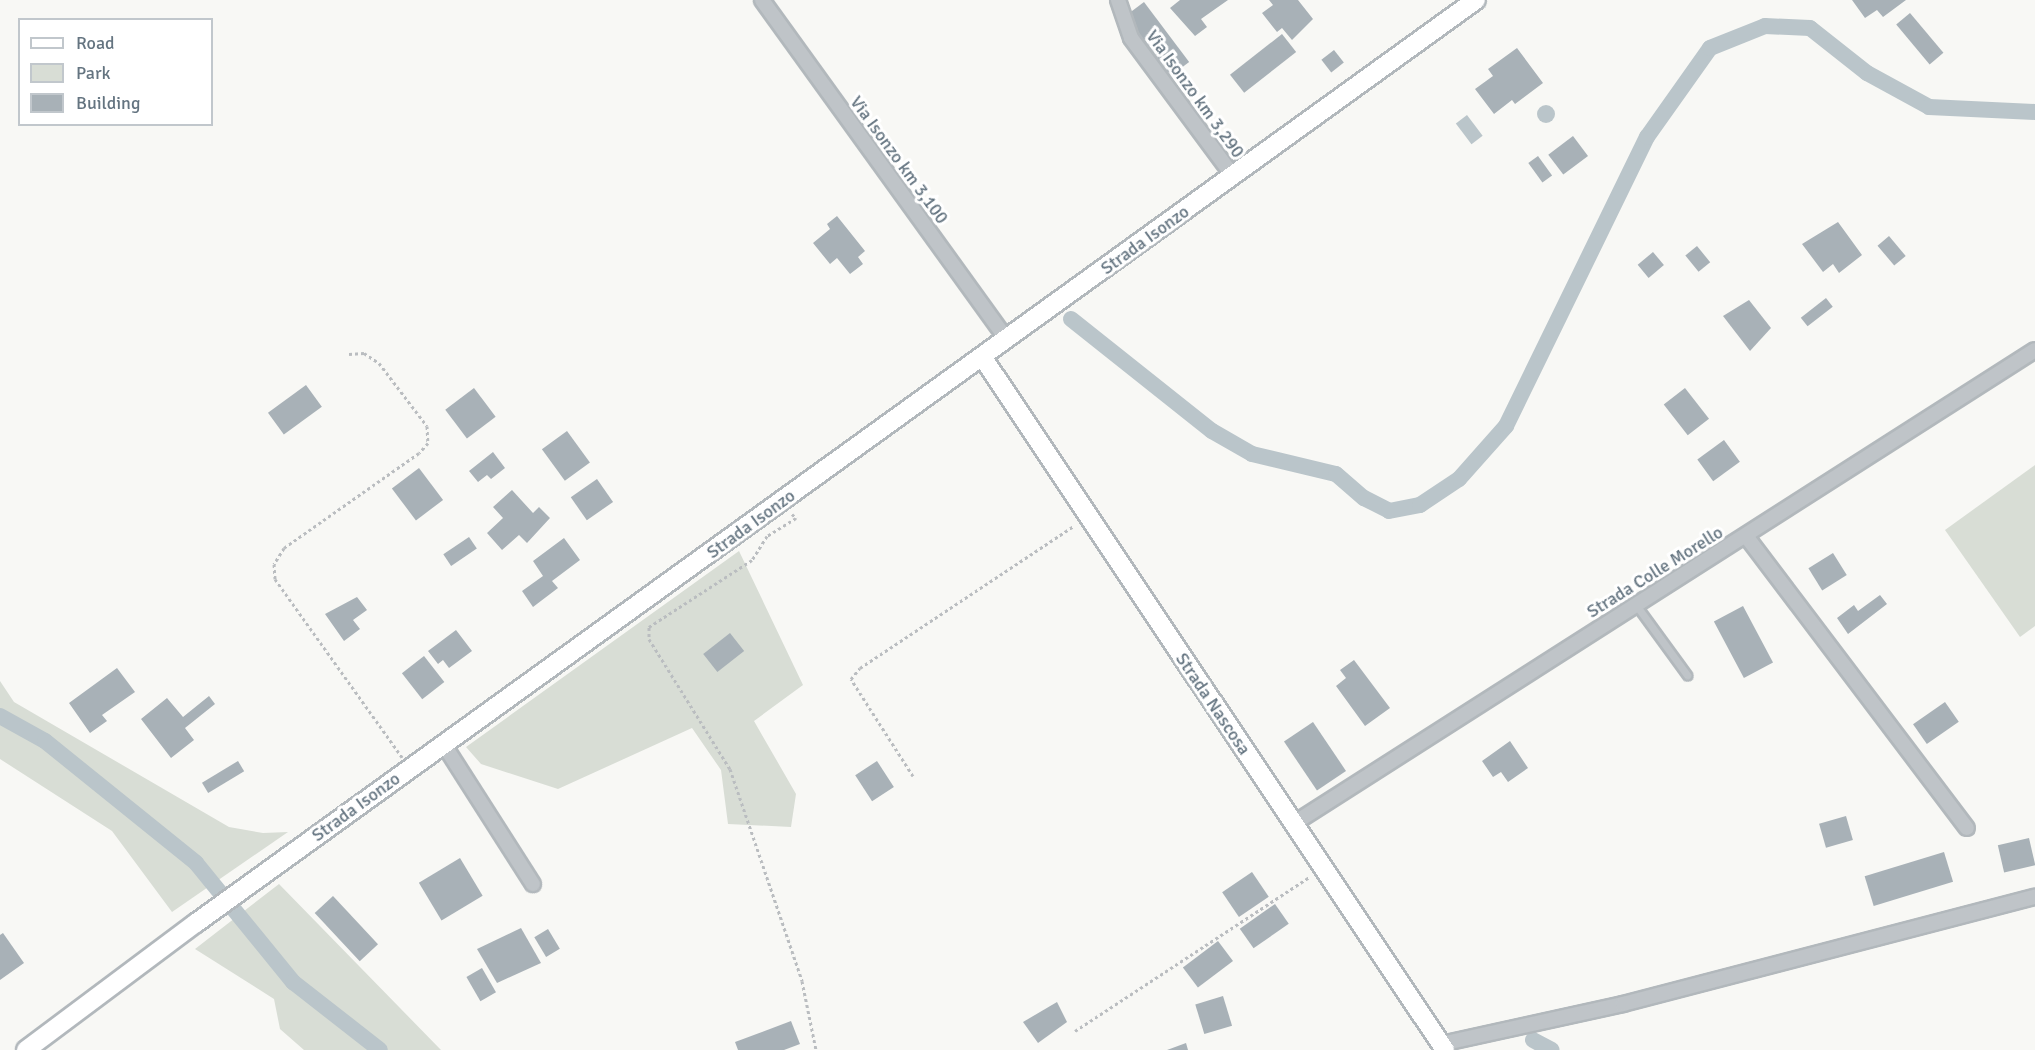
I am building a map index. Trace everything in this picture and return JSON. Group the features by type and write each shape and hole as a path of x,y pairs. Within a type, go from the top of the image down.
{"main road":[{"name":"Strada Isonzo","path":"26,1050 248,885 983,358 1476,0"},
{"name":"Strada Nascosa","path":"983,358 1323,868 1440,1048"}],"street":[{"name":"Via Isonzo km 3,100","path":"762,0 1007,340"},
{"name":"Via Isonzo km 3,290","path":"1118,0 1131,38 1233,176"},
{"name":"Strada Colle Morello","path":"1293,824 2035,350"},
{"path":"1746,536 1967,828"},
{"path":"444,745 533,884"},
{"path":"1440,1048 1623,1004 2035,897"}],"lane":[{"path":"1636,605 1687,675"}],"path":[{"path":"349,354 364,353 380,363 427,426 428,443 419,453 284,548 274,564 275,579 411,768"},
{"path":"783,501 796,518 767,537 752,560 649,627 649,639 730,769 802,981 816,1050"},
{"path":"913,776 851,679 860,668 1089,516"},
{"path":"1075,1030 1323,868"}],"green space":[{"path":"2035,465 2035,626 2020,637 1945,530"},
{"path":"739,551 803,685 754,721 796,794 791,827 728,824 721,770 692,728 558,789 481,764 466,747"},
{"path":"0,681 14,702 229,827 263,833 288,832 172,912 112,831 0,759"},
{"path":"279,884 441,1050 304,1050 280,1029 274,999 195,949"}],"shaded area":[{"path":"1546,105 1552,108 1555,114 1552,120 1546,123 1540,120 1537,114 1540,108"},
{"path":"1467,115 1483,136 1471,144 1456,123"}],"building":[{"path":"1180,0 1228,0 1201,19 1207,27 1195,36 1170,8"},
{"path":"1269,0 1298,0 1313,19 1292,40 1282,28 1277,32 1262,13 1273,5"},
{"path":"1852,0 1906,0 1883,17 1877,10 1865,18"},
{"path":"1144,2 1189,62 1169,77 1124,17"},
{"path":"1910,13 1943,53 1930,64 1896,25"},
{"path":"1282,34 1296,52 1244,93 1230,75"},
{"path":"1517,48 1543,83 1515,104 1512,100 1494,114 1475,89 1493,76 1488,69"},
{"path":"1334,50 1344,63 1331,72 1321,60"},
{"path":"1573,136 1588,156 1563,175 1548,155"},
{"path":"1538,156 1552,175 1542,182 1528,163"},
{"path":"837,216 865,251 858,257 863,264 850,274 837,258 830,264 813,243 830,229 827,224"},
{"path":"1838,222 1862,255 1839,273 1833,264 1823,272 1802,244"},
{"path":"1889,236 1906,256 1894,266 1878,246"},
{"path":"1697,246 1710,262 1699,272 1685,255"},
{"path":"1653,252 1664,265 1649,278 1638,265"},
{"path":"1826,298 1833,307 1808,326 1801,318"},
{"path":"1749,300 1771,328 1750,351 1723,316"},
{"path":"306,385 322,407 284,434 268,413"},
{"path":"474,388 496,417 467,438 445,410"},
{"path":"1685,388 1709,419 1688,435 1664,405"},
{"path":"567,431 590,463 565,481 542,449"},
{"path":"1724,440 1740,462 1713,481 1697,459"},
{"path":"493,452 505,468 491,479 487,475 478,482 469,471"},
{"path":"419,468 443,500 416,520 392,488"},
{"path":"597,479 613,502 587,520 571,497"},
{"path":"512,490 533,513 539,507 550,518 527,543 519,535 502,550 487,533 503,518 493,507"},
{"path":"469,537 477,549 451,566 443,554"},
{"path":"564,538 580,560 552,581 558,588 533,607 522,591 543,576 533,561"},
{"path":"1833,553 1847,575 1822,590 1808,568"},
{"path":"1880,595 1887,604 1848,634 1837,618 1854,605 1858,611"},
{"path":"357,597 367,610 353,620 360,629 344,641 325,614"},
{"path":"1743,606 1773,663 1744,678 1714,621"},
{"path":"456,630 472,651 449,668 443,660 438,664 428,651"},
{"path":"730,633 744,651 717,672 703,654"},
{"path":"424,656 444,682 422,699 402,673"},
{"path":"1354,660 1390,708 1365,726 1336,686 1346,678 1340,670"},
{"path":"117,668 135,692 102,715 107,721 90,733 69,703"},
{"path":"209,696 215,704 185,728 194,740 171,758 141,719 167,698 183,717"},
{"path":"1945,702 1959,722 1927,744 1913,724"},
{"path":"1313,722 1346,771 1317,790 1284,742"},
{"path":"1510,741 1528,768 1508,782 1501,772 1493,777 1482,761"},
{"path":"238,761 244,771 208,793 202,783"},
{"path":"877,761 894,787 872,801 855,775"},
{"path":"1846,816 1853,840 1826,848 1819,824"},
{"path":"2029,838 2035,865 2004,872 1998,845"},
{"path":"1944,852 1953,882 1874,906 1865,876"},
{"path":"460,858 483,896 442,920 419,883"},
{"path":"1252,872 1269,897 1239,917 1222,892"},
{"path":"333,896 378,944 360,961 315,913"},
{"path":"1275,904 1289,924 1254,948 1240,929"},
{"path":"521,928 541,963 497,983 477,949"},
{"path":"548,929 560,949 546,957 534,937"},
{"path":"3,933 24,963 0,980 0,935"},
{"path":"1218,941 1233,961 1198,987 1183,967"},
{"path":"482,968 496,992 480,1001 466,977"},
{"path":"1223,996 1232,1026 1204,1034 1195,1004"},
{"path":"1057,1002 1067,1022 1038,1043 1023,1022"},
{"path":"791,1021 800,1044 784,1050 738,1050 735,1042"},
{"path":"1186,1043 1188,1050 1167,1050"}],"waterway":[{"path":"1071,319 1212,431 1252,454 1336,474 1364,498 1389,511 1420,505 1459,479 1506,426 1647,137 1710,48 1765,26 1810,28 1867,73 1929,107 2035,112"},
{"path":"0,716 45,741 196,863 293,982 380,1050"},
{"path":"1533,1040 1552,1050"}]}
